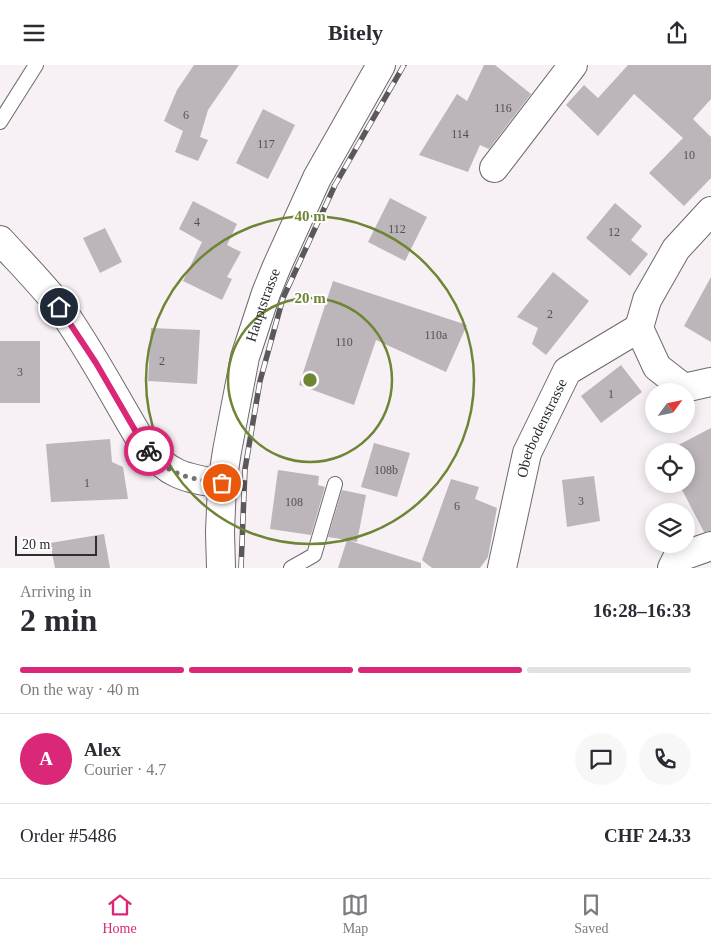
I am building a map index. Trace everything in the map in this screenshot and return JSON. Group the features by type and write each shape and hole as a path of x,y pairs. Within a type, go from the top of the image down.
{"street":[{"name":"Hauptstrasse","path":"221,568 222,483 245,357 266,293 317,178 381,65"},
{"path":"494,168 573,65"},
{"path":"711,211 676,249 647,300 639,327 657,367 684,388 711,383"},
{"path":"0,240 59,307 96,363 143,444 151,454 169,469 186,477 222,483"},
{"name":"Oberbodenstrasse","path":"502,568 527,453 567,371 639,327"},
{"path":"672,568 677,558 711,546"}],"lane":[{"path":"0,122 36,65"},
{"path":"291,568 314,555 335,483"}],"building":[{"path":"194,65 239,65 208,110 200,137 208,140 198,161 175,152 183,131 164,121 177,90"},
{"path":"484,65 495,65 531,94 489,149 480,145 468,172 419,155 457,94 467,101"},
{"path":"628,65 711,65 711,99 693,119 711,137 711,178 684,206 649,173 683,138 634,94 598,136 566,105 584,85 598,98"},
{"path":"263,109 295,125 268,179 236,163"},
{"path":"390,198 427,217 405,261 368,242"},
{"path":"193,201 237,224 227,245 241,252 227,277 232,279 222,300 183,281 202,242 179,229"},
{"path":"615,203 642,226 631,240 648,254 630,276 586,238"},
{"path":"105,228 122,262 100,273 83,238"},
{"path":"553,272 589,301 546,355 532,344 538,328 517,317"},
{"path":"711,277 711,342 684,326"},
{"path":"333,281 467,325 446,372 376,340 354,405 299,385"},
{"path":"151,328 200,330 197,384 148,381"},
{"path":"0,341 40,341 40,403 0,403"},
{"path":"621,365 642,392 601,423 581,396"},
{"path":"711,428 711,531 704,532 695,515 695,503 689,503 684,493 695,493 695,443 682,443"},
{"path":"110,439 112,462 123,467 128,499 51,502 46,444"},
{"path":"374,443 410,453 397,497 361,487"},
{"path":"278,470 319,476 318,485 325,487 311,535 270,529"},
{"path":"594,476 600,521 567,527 562,480"},
{"path":"451,479 479,487 475,499 497,508 488,557 480,568 432,568 422,560"},
{"path":"342,490 366,495 357,542 350,541 421,563 421,568 338,568 347,540 328,537"},
{"path":"104,534 110,568 55,568 50,543"}],"railway":[{"path":"241,568 245,469 260,381 283,298 335,185 404,65"}],"way so far":[{"path":"149,451 159,462 186,477 222,483"}],"route":[{"path":"59,307 96,363 143,444 149,451"}]}
